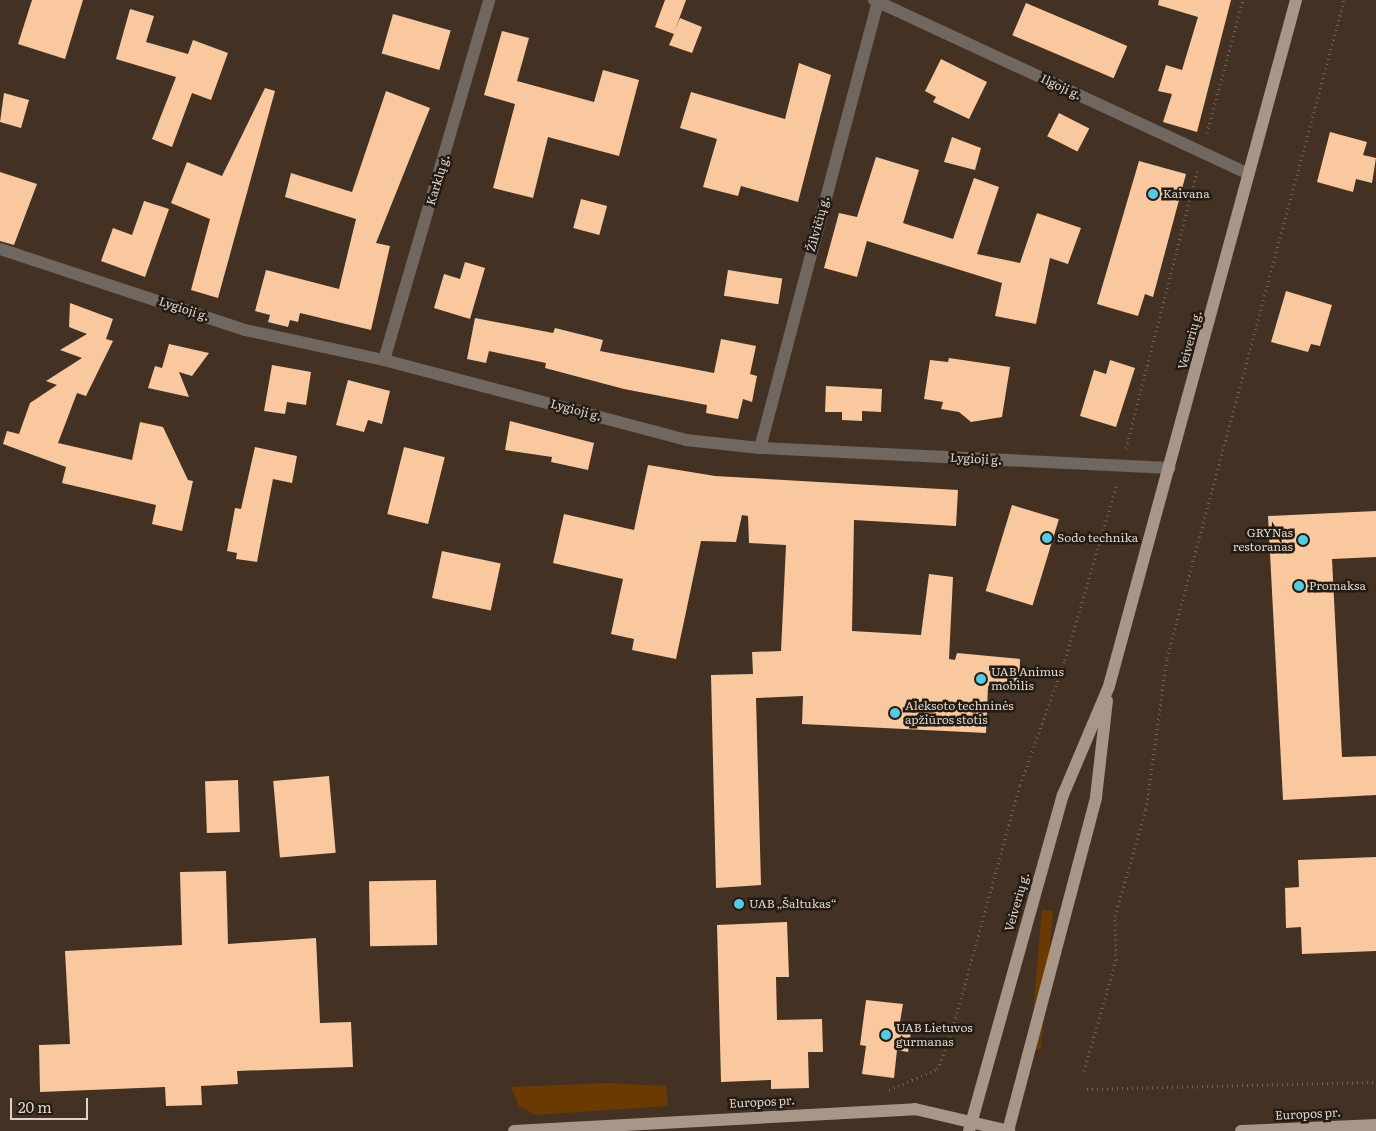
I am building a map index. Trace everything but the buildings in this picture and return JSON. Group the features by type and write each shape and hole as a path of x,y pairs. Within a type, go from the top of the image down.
{"main road":[{"name":"Veiverių g.","path":"970,1126 1063,795 1109,686 1170,468 1296,0"},
{"name":"Veiverių g.","path":"1008,1131 1096,797 1109,686"},
{"name":"Europos pr.","path":"514,1131 906,1110 970,1126 1008,1131"},
{"name":"Europos pr.","path":"1241,1131 1376,1125"}],"street":[{"name":"Karklų g.","path":"384,360 489,0"},
{"name":"Ilgoji g.","path":"876,0 1249,174"},
{"name":"Žilvičių g.","path":"760,448 876,0"},
{"name":"Lygioji g.","path":"0,249 245,330 384,360 686,440 760,448 1170,468"}],"path":[{"path":"886,1091 937,1069 949,1042 1020,785 1062,668 1122,467 1243,0"},
{"path":"1084,1071 1116,960 1115,916 1146,809 1167,658 1344,0"},
{"path":"1087,1089 1376,1082"}],"shaded area":[{"path":"1042,910 1053,911 1041,1049 1030,1048"},
{"path":"608,1083 666,1086 668,1106 535,1115 519,1106 511,1087"}],"place":[{"name":"Kaivana","path":"1153,194"},
{"name":"Sodo technika","path":"1047,538"},
{"name":"GRYNas restoranas","path":"1303,540"},
{"name":"Promaksa","path":"1299,586"},
{"name":"UAB Animus mobilis","path":"981,679"},
{"name":"Aleksoto techninės apžiūros stotis","path":"895,713"},
{"name":"UAB „Šaltukas“","path":"739,904"},
{"name":"UAB Lietuvos gurmanas","path":"886,1035"}]}
